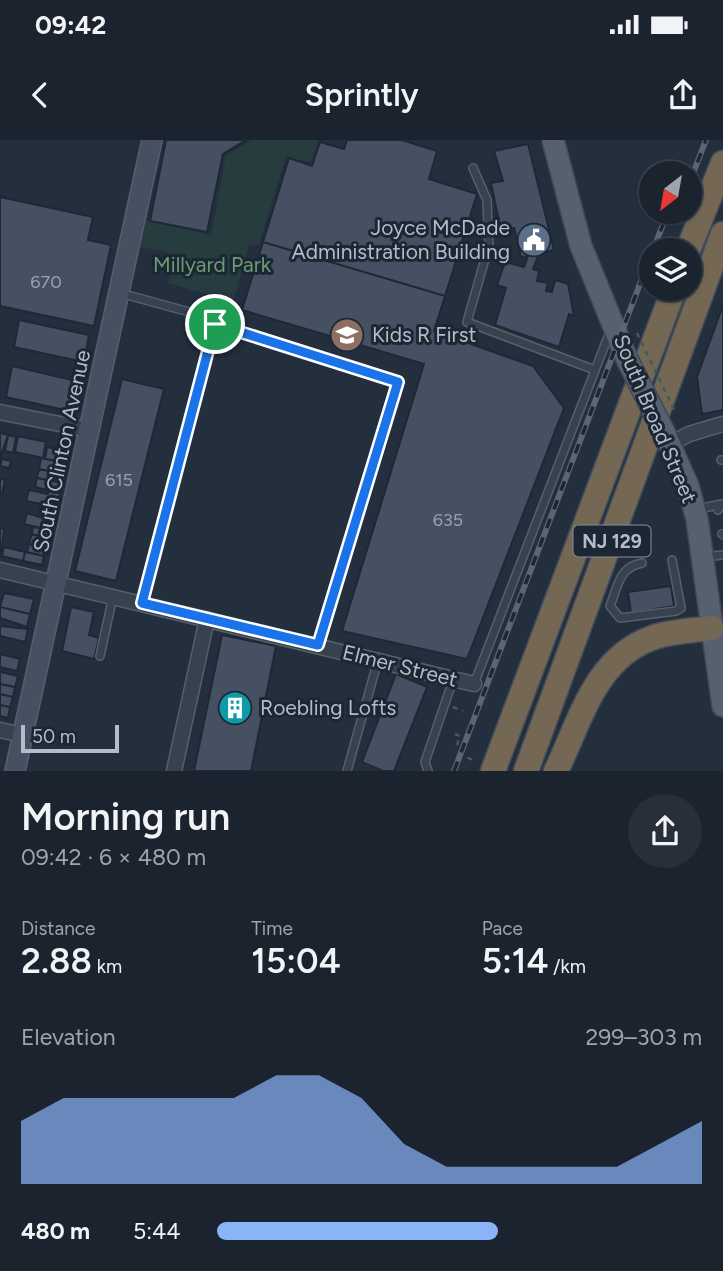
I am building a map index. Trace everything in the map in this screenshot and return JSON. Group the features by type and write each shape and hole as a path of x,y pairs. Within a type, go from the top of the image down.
{"highway":[{"path":"693,238 723,163"},
{"name":"NJ 129","path":"526,771 723,234"},
{"name":"NJ 129","path":"483,765 669,301"},
{"path":"556,771 590,697 616,658 653,637 717,627"}],"main road":[{"name":"South Broad Street","path":"553,140 580,246 627,359 667,439 713,556 723,706"}],"street":[{"name":"South Clinton Avenue","path":"15,771 152,140"},
{"path":"0,412 90,430"},
{"path":"667,439 723,424"},
{"name":"Elmer Street","path":"0,570 474,684"},
{"path":"174,771 207,619"},
{"path":"0,730 23,735"}],"lane":[{"path":"473,168 487,200 489,245 467,322 595,370"},
{"path":"119,293 193,313 215,324 398,382 318,645"},
{"path":"474,684 613,322"},
{"path":"142,603 215,324"},
{"path":"694,510 721,506"},
{"path":"642,563 628,566 624,570 610,606 620,618 676,611 681,608 672,560"},
{"path":"100,656 113,596"},
{"path":"347,771 378,660"},
{"path":"428,771 425,762 453,680"}],"path":[{"path":"636,333 676,414"},
{"path":"455,734 460,736 456,748"},
{"path":"458,754 483,765"}],"green space":[{"name":"Millyard Park","path":"252,140 318,140 311,162 286,157 259,244 249,245 233,302 168,283 174,254 140,247 146,220 211,235 226,155"}],"building":[{"path":"166,140 246,140 223,154 207,232 150,221"},
{"path":"347,140 402,140 437,151 429,179 477,194 445,296 263,242 289,158 312,166 320,142 344,149"},
{"name":"Joyce McDade Administration Building","path":"528,144 554,250 539,254 533,269 539,271 537,281 548,283 546,291 552,292 555,280 568,284 574,316 569,314 559,347 495,325 506,288 497,285 505,262 524,267 528,256 521,257 514,228 501,231 491,183 503,181 494,151"},
{"path":"0,197 93,217 88,240 111,245 94,326 0,306"},
{"path":"263,242 445,296 434,331 533,366 564,408 467,659 342,631 424,364 242,310"},
{"path":"723,305 723,410 702,414 697,377"},
{"path":"19,320 89,335 84,362 14,347"},
{"path":"12,366 81,382 74,412 6,397"},
{"path":"122,379 164,389 116,581 75,571"},
{"path":"0,433 8,435 0,458"},
{"path":"8,435 16,437 13,453 5,451"},
{"path":"18,436 46,442 43,458 15,452"},
{"path":"47,447 69,452 66,463 45,459"},
{"path":"41,458 66,463 64,474 39,469"},
{"path":"2,459 11,461 9,468 0,466"},
{"path":"39,469 64,474 62,483 37,478"},
{"path":"37,478 62,483 60,493 35,487"},
{"path":"0,479 5,480 2,494 0,494"},
{"path":"29,490 48,494 49,490 60,493 57,507 26,501"},
{"path":"27,513 52,521 50,530 24,524"},
{"path":"33,527 50,530 48,538 32,534"},
{"path":"0,528 4,529 1,555 0,555"},
{"path":"32,534 48,538 46,547 29,544"},
{"path":"29,544 46,547 44,556 27,552"},
{"path":"4,547 25,552 23,561 2,556"},
{"path":"25,552 44,556 42,565 23,561"},
{"path":"671,586 674,606 631,613 628,592"},
{"path":"4,593 34,599 30,614 0,607"},
{"path":"0,607 30,614 27,627 0,618"},
{"path":"71,607 94,612 89,635 99,638 94,659 62,651"},
{"path":"0,626 28,629 25,642 0,636"},
{"name":"Roebling Lofts","path":"222,635 276,646 251,771 194,771"},
{"path":"0,654 20,659 17,671 0,667"},
{"path":"0,672 18,676 15,687 0,684"},
{"path":"396,674 427,687 394,771 383,771 362,762"},
{"path":"0,684 15,687 13,697 0,694"},
{"path":"0,694 13,697 10,707 0,705"},
{"path":"0,705 10,707 8,718 0,716"}],"railway":[{"path":"698,161 706,140"},
{"path":"658,238 663,224"},
{"path":"454,771 639,286"}],"place":[{"name":"Joyce McDade Administration Building","path":"534,240"},
{"name":"Kids R First","path":"347,335"},
{"name":"Roebling Lofts","path":"235,708"}],"route":[{"path":"215,324 398,382 318,645 142,603 215,324"}]}
